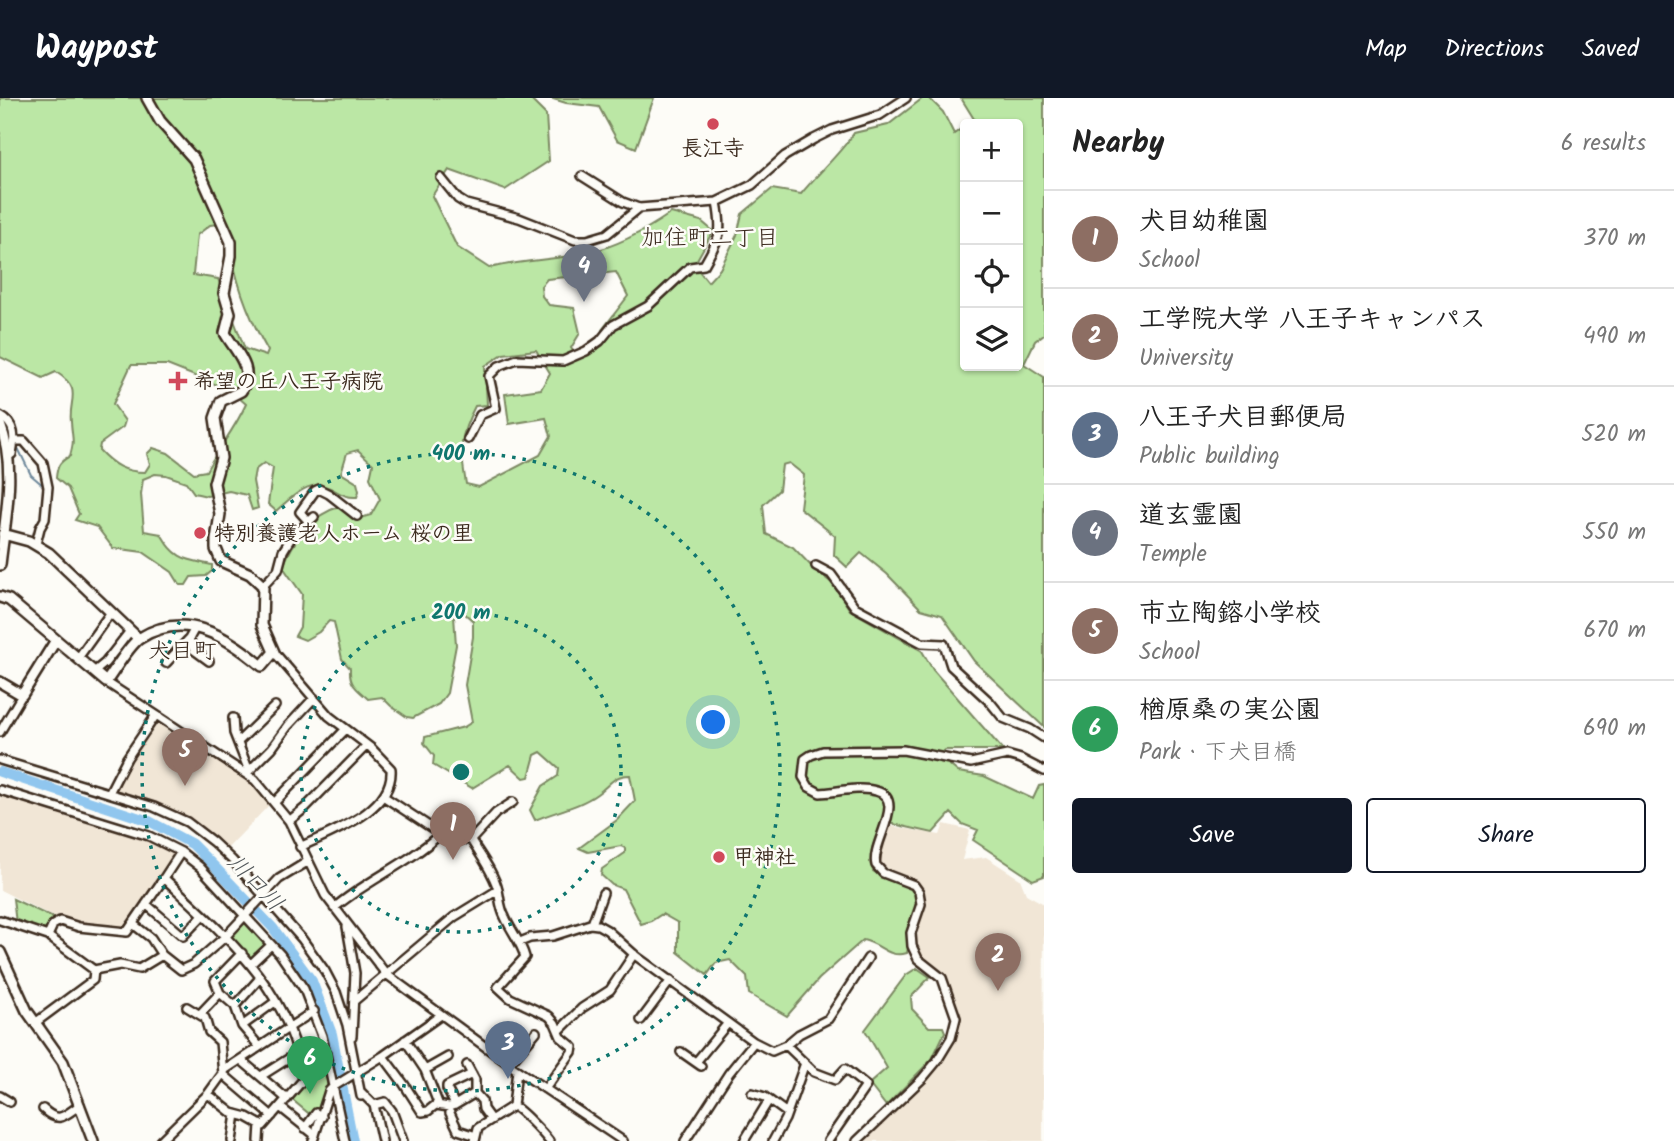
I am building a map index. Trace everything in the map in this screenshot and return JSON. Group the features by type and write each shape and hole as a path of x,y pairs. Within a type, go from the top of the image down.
{"main road":[{"path":"0,597 9,600 106,681 139,639 170,625 204,629 234,642 262,666 274,652 262,622 263,586 250,574 221,561 216,549 220,514 214,483 221,458 215,418 221,401 239,394 246,379 244,360 225,330 230,316 224,293 231,242 194,159 160,121 147,98"},
{"path":"0,424 8,457 3,494 0,565"},
{"path":"2,533 21,537 49,553 139,639"},
{"path":"0,682 22,695 56,640"},
{"path":"0,952 19,997 63,1062 93,1141"}],"street":[{"path":"582,176 623,202 639,208 718,202 752,185 785,156 814,139 832,130 880,115 906,98"},
{"path":"441,178 458,199 466,204 519,218 575,240 587,240 607,234 639,208"},
{"path":"468,439 480,415 496,408 489,376 499,366 517,359 563,361 586,351 600,341 613,326 648,306 690,267 704,265 718,241 722,226 718,202"},
{"path":"0,416 4,416 12,427 15,441 12,454 8,457"},
{"path":"15,441 24,441 39,456 48,487 45,519 36,544"},
{"path":"263,586 278,570 283,551 291,537 312,520 300,512 319,489 357,516"},
{"path":"816,566 831,574 855,607 922,643 944,644 951,666 990,702 1003,718 1044,738"},
{"path":"78,658 111,612"},
{"path":"166,663 189,639 195,628"},
{"path":"94,672 105,663 130,631"},
{"path":"189,639 194,650 209,661"},
{"path":"274,652 329,716 367,745 391,769 392,775 376,807"},
{"path":"106,681 248,772 289,821 307,862 334,908 386,974 517,1070 623,1141"},
{"path":"0,732 22,695"},
{"path":"248,772 314,698"},
{"path":"237,742 271,707"},
{"path":"109,793 127,758 156,715"},
{"path":"233,718 237,742 248,772"},
{"path":"275,802 345,729"},
{"path":"289,821 367,745"},
{"path":"857,1141 937,1061 951,1038 956,1018 942,978 918,959 912,946 911,933 921,904 919,892 914,885 883,873 874,859 889,814 888,802 874,790 814,791 805,783 803,777 805,760 823,751 903,750 971,763 1015,756 1044,771"},
{"path":"0,760 154,807 194,827 232,860 302,939 325,971 342,1006 360,1093 374,1105 382,1141"},
{"path":"0,790 149,836 181,852 247,913 294,973 314,1011 335,1086 345,1141"},
{"path":"383,796 447,838 471,841"},
{"path":"471,841 496,813 513,802"},
{"path":"300,846 383,803 393,803"},
{"path":"334,908 351,893 423,849 440,834"},
{"path":"471,841 498,890 504,916 520,942 525,957 498,986 510,998 549,1016 562,1037 573,1047 545,1089"},
{"path":"47,936 53,925 60,921 79,927 127,932 181,852"},
{"path":"133,923 152,938 162,955 177,968 186,969 226,936 279,879 307,862"},
{"path":"164,878 226,936 251,964 289,1025 299,1052 303,1080 263,1126 247,1117 232,1113 208,1094"},
{"path":"354,1001 454,917 498,890"},
{"path":"592,924 603,893"},
{"path":"146,904 183,936 204,915"},
{"path":"0,919 47,936 94,970 120,965 139,970 162,955"},
{"path":"520,942 530,938 553,936 592,924 607,930 634,954 728,1023 772,1051 828,1018 868,958"},
{"path":"347,925 355,973 352,1044"},
{"path":"251,964 271,945"},
{"path":"242,953 215,981 220,993 235,1006 242,1026 259,1046"},
{"path":"559,1031 582,1008 610,990 634,954"},
{"path":"35,1023 93,980 94,970"},
{"path":"235,1006 260,978"},
{"path":"641,1020 671,980"},
{"path":"200,1014 220,993"},
{"path":"242,1026 275,1002"},
{"path":"187,1007 205,1018 209,1032 220,1042 223,1074 272,1116"},
{"path":"160,1141 208,1094 226,1069 314,1011"},
{"path":"280,1107 314,1138 329,1091 441,1015"},
{"path":"681,1052 699,1064 728,1023"},
{"path":"509,1064 536,1032"},
{"path":"383,1056 422,1112 428,1111 438,1102 425,1070 405,1040"},
{"path":"685,1141 729,1073 754,1042"},
{"path":"786,1045 814,1072 835,1080 845,1069 866,1086 828,1141"},
{"path":"261,1076 299,1052"},
{"path":"425,1070 448,1057"},
{"path":"241,1060 287,1099"},
{"path":"773,1141 787,1113 805,1063"},
{"path":"467,1065 475,1080 475,1093 491,1120"},
{"path":"513,1106 517,1070"},
{"path":"455,1105 447,1086 472,1074"},
{"path":"436,1105 449,1107 475,1093"},
{"path":"752,1093 769,1100 787,1113"},
{"path":"0,1096 9,1102"},
{"path":"744,1141 769,1100"},
{"path":"374,1105 385,1102 392,1111 404,1141"},
{"path":"43,1109 56,1118 61,1118 80,1105"},
{"path":"450,1113 458,1130 475,1139 478,1128 513,1106"},
{"path":"513,1106 549,1141"},
{"path":"305,1128 316,1113 323,1116"},
{"path":"232,1141 236,1114"},
{"path":"259,1141 260,1124"}],"shaded area":[{"path":"155,717 251,779 272,802 224,852 187,822 109,793"},
{"path":"0,794 153,841 179,855 127,932 76,923 64,917 58,919 0,890"},
{"path":"944,824 970,830 962,860 986,857 1020,879 1026,894 1044,904 1043,1141 861,1141 926,1082 953,1046 959,1031 961,1020 946,975 921,955 917,944 918,926 925,906 924,889 918,882 890,872 880,861 882,847 891,826 940,835"}],"green space":[{"path":"0,98 529,98 546,115 549,161 505,190 449,170 432,196 457,247 489,268 575,255 620,242 671,213 701,221 713,231 694,265 708,282 720,269 737,235 742,214 772,189 801,194 854,133 888,125 923,98 929,98 943,112 954,134 960,130 960,371 1023,371 1023,119 974,119 961,98 1044,98 1044,334 1035,341 1024,364 1044,377 1044,727 974,661 942,615 921,609 887,574 861,553 847,567 834,555 835,536 800,508 804,475 789,463 782,465 779,490 763,505 766,534 793,547 832,583 850,610 922,651 933,670 1003,750 945,750 939,756 958,772 984,776 1033,799 1039,786 1044,785 1044,876 1033,880 973,840 978,830 962,824 951,813 933,833 884,822 873,846 871,864 873,871 888,880 909,886 917,897 907,953 895,954 863,940 819,979 787,1016 749,994 747,977 730,960 716,963 707,975 678,952 678,923 662,914 641,924 623,889 612,885 601,875 602,869 625,853 625,848 621,846 588,852 579,848 617,820 635,801 630,775 616,779 583,802 535,820 530,810 543,786 558,776 559,768 541,752 535,755 529,777 524,778 510,765 472,788 433,765 434,756 424,743 425,737 464,727 472,722 465,685 473,621 463,612 454,616 456,645 447,693 439,704 413,718 407,717 382,697 368,699 354,686 350,668 342,659 334,622 329,621 319,632 305,640 295,636 300,627 302,594 283,567 292,548 304,530 320,516 339,507 357,519 371,515 380,499 370,478 373,464 358,450 347,453 341,473 357,483 357,497 346,496 322,486 308,487 276,511 268,504 273,468 264,463 255,470 253,481 258,508 252,510 247,495 229,491 207,496 194,493 186,482 166,475 155,474 143,479 141,494 144,531 161,534 182,557 212,565 212,571 206,576 191,577 186,585 180,585 172,572 143,552 113,548 97,527 75,520 79,514 68,488 56,478 59,465 70,456 72,446 72,390 65,378 56,372 43,378 0,357","holes":["218,224 229,231 237,278 253,323 268,351 266,356 245,349 218,279 193,275 197,235 210,225","616,272 628,296 602,330 598,349 578,358 571,348 580,333 574,308 549,305 542,296 541,286 547,279","536,350 550,373 541,389 505,394 509,424 546,418 551,436 540,455 479,487 466,484 463,436 475,406 487,405 485,366 503,354","131,365 167,365 230,390 246,404 206,471 194,473 168,453 153,448 147,454 150,464 145,472 138,472 119,467 99,450 100,444 123,427 125,421 113,404"]},
{"path":"550,98 654,98 636,148 617,140 599,107"},
{"path":"13,899 60,921 48,936 16,923"},
{"path":"242,919 269,947 251,964 226,936"},
{"path":"917,968 930,977 911,997 912,1009 929,1027 943,1027 945,1032 932,1059 886,1106 869,1084 887,1068 865,1030 906,975"},
{"path":"326,1074 326,1097 313,1117 289,1097 303,1080"}],"waterway":[{"path":"17,446 31,475 45,487"},
{"name":"川口川","path":"0,772 149,821 192,844 216,868 273,928 312,981 332,1034 353,1141"}],"place":[{"name":"長江寺","path":"713,124"},
{"name":"道玄霊園","path":"584,302"},
{"name":"希望の丘八王子病院","path":"178,381"},
{"name":"特別養護老人ホーム 桜の里","path":"200,533"},
{"name":"市立陶鎔小学校","path":"185,786"},
{"name":"甲神社","path":"719,857"},
{"name":"犬目幼稚園","path":"453,860"},
{"name":"工学院大学 八王子キャンパス","path":"998,991"},
{"name":"八王子犬目郵便局","path":"508,1079"},
{"name":"楢原桑の実公園","path":"310,1094"}],"district":[{"name":"加住町二丁目","path":"710,237"},
{"name":"犬目町","path":"182,650"}]}
